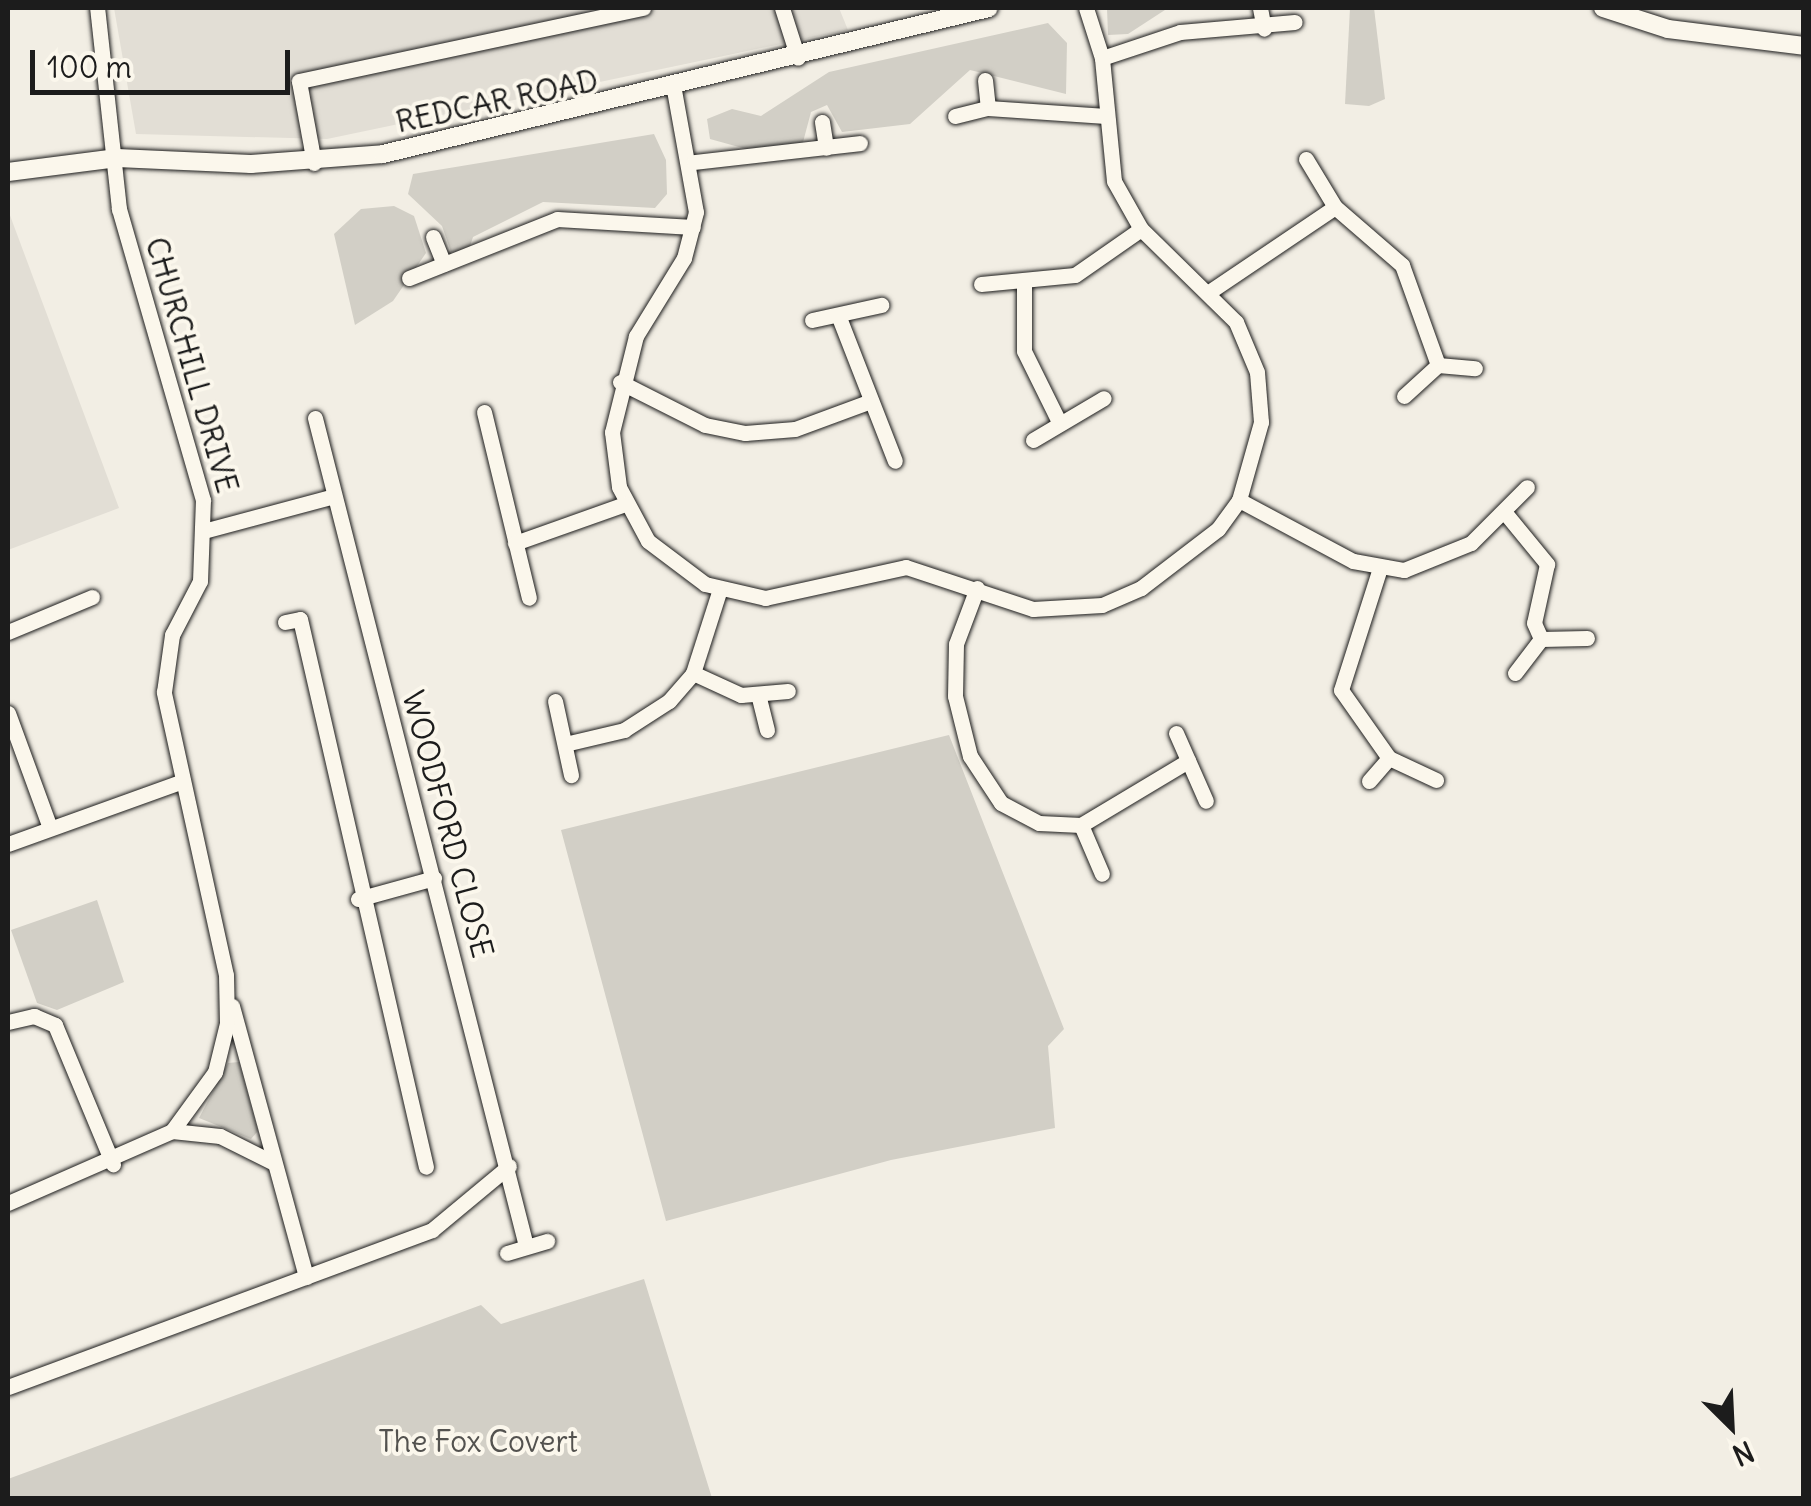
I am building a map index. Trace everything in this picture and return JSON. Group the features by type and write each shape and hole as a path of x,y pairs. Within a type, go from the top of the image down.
{"street":[{"name":"CHURCHILL DRIVE","path":"97,8 117,158 119,209 207,530 200,581 164,674 182,782 228,992 306,1277"},
{"path":"314,163 299,81 643,8"},
{"path":"782,8 798,58"},
{"path":"674,90 694,162 693,227 620,382 613,450 626,504 663,557 720,589 792,595 906,567 1034,608 1102,605 1196,551 1239,500 1258,445 1260,396 1249,350 1212,290 1141,228 1114,181 1102,58 1086,8"},
{"path":"1260,8 1264,29"},
{"path":"1603,8 1668,29 1804,46"},
{"name":"REDCAR ROAD","path":"8,172 117,158 314,163 674,90 976,9"},
{"path":"1102,58 1180,32 1264,29 1295,22"},
{"path":"985,80 988,108"},
{"path":"955,116 988,108 1106,116"},
{"path":"822,122 826,148"},
{"path":"694,162 860,143"},
{"path":"1306,159 1335,207 1402,265 1438,366"},
{"path":"1212,290 1335,207"},
{"path":"409,278 576,216 693,227"},
{"path":"981,284 1075,274 1141,228"},
{"path":"433,237 444,264"},
{"path":"1024,281 1024,351 1060,424"},
{"path":"812,320 840,320 881,305"},
{"path":"840,320 868,402 895,461"},
{"path":"1404,396 1438,366 1475,368"},
{"path":"620,382 705,425 745,434 794,429 868,402"},
{"path":"1033,440 1104,398"},
{"path":"484,412 529,598"},
{"name":"WOODFORD CLOSE","path":"316,418 509,1166 526,1246"},
{"path":"1239,500 1380,571 1450,555 1506,514 1527,487"},
{"path":"207,530 334,496"},
{"path":"515,543 626,504"},
{"path":"1506,514 1547,564 1534,623 1541,639"},
{"path":"1380,571 1341,679 1345,700 1389,758 1436,780"},
{"path":"977,588 953,666 970,756 989,791 1019,815 1081,825 1188,762"},
{"path":"564,744 641,722 693,673 720,589"},
{"path":"8,632 92,597"},
{"path":"286,622 300,618 358,899 426,1167"},
{"path":"1541,639 1587,638"},
{"path":"1515,674 1541,639"},
{"path":"693,673 760,698 788,690"},
{"path":"760,698 767,730"},
{"path":"555,701 571,775"},
{"path":"8,713 50,828"},
{"path":"1176,734 1206,802"},
{"path":"1369,781 1389,758"},
{"path":"8,844 182,782"},
{"path":"1081,825 1102,874"},
{"path":"358,899 434,878"},
{"name":"CHURCHILL DRIVE","path":"8,1202 113,1164 172,1131 215,1072 228,992"},
{"path":"8,1022 34,1016 56,1025 113,1164"},
{"path":"172,1131 242,1143 274,1164"},
{"path":"8,1387 432,1230 509,1166"},
{"path":"507,1252 548,1241"}],"shaded area":[{"path":"114,8 839,8 848,30 327,139 136,134"},
{"path":"8,210 119,508 8,550"}],"green space":[{"path":"1107,8 1168,8 1128,34 1108,35"},
{"path":"1350,8 1374,8 1385,99 1369,106 1345,104"},
{"path":"1048,23 1067,43 1066,94 970,70 910,124 842,132 827,105 811,112 802,146 757,152 710,139 707,119 732,109 761,116 829,72"},
{"path":"654,134 666,160 667,194 655,208 543,202 473,237 468,252 451,252 442,226 408,194 413,174"},
{"path":"394,206 414,216 426,253 393,301 355,325 334,234 361,209"},
{"path":"949,735 1064,1029 1048,1046 1055,1128 891,1160 666,1221 561,830"},
{"path":"97,900 124,982 57,1010 37,1003 11,930"},
{"path":"239,1062 258,1131 251,1139 199,1118 228,1063"},
{"name":"The Fox Covert","path":"644,1279 712,1498 8,1498 8,1479 481,1305 501,1324"}]}
